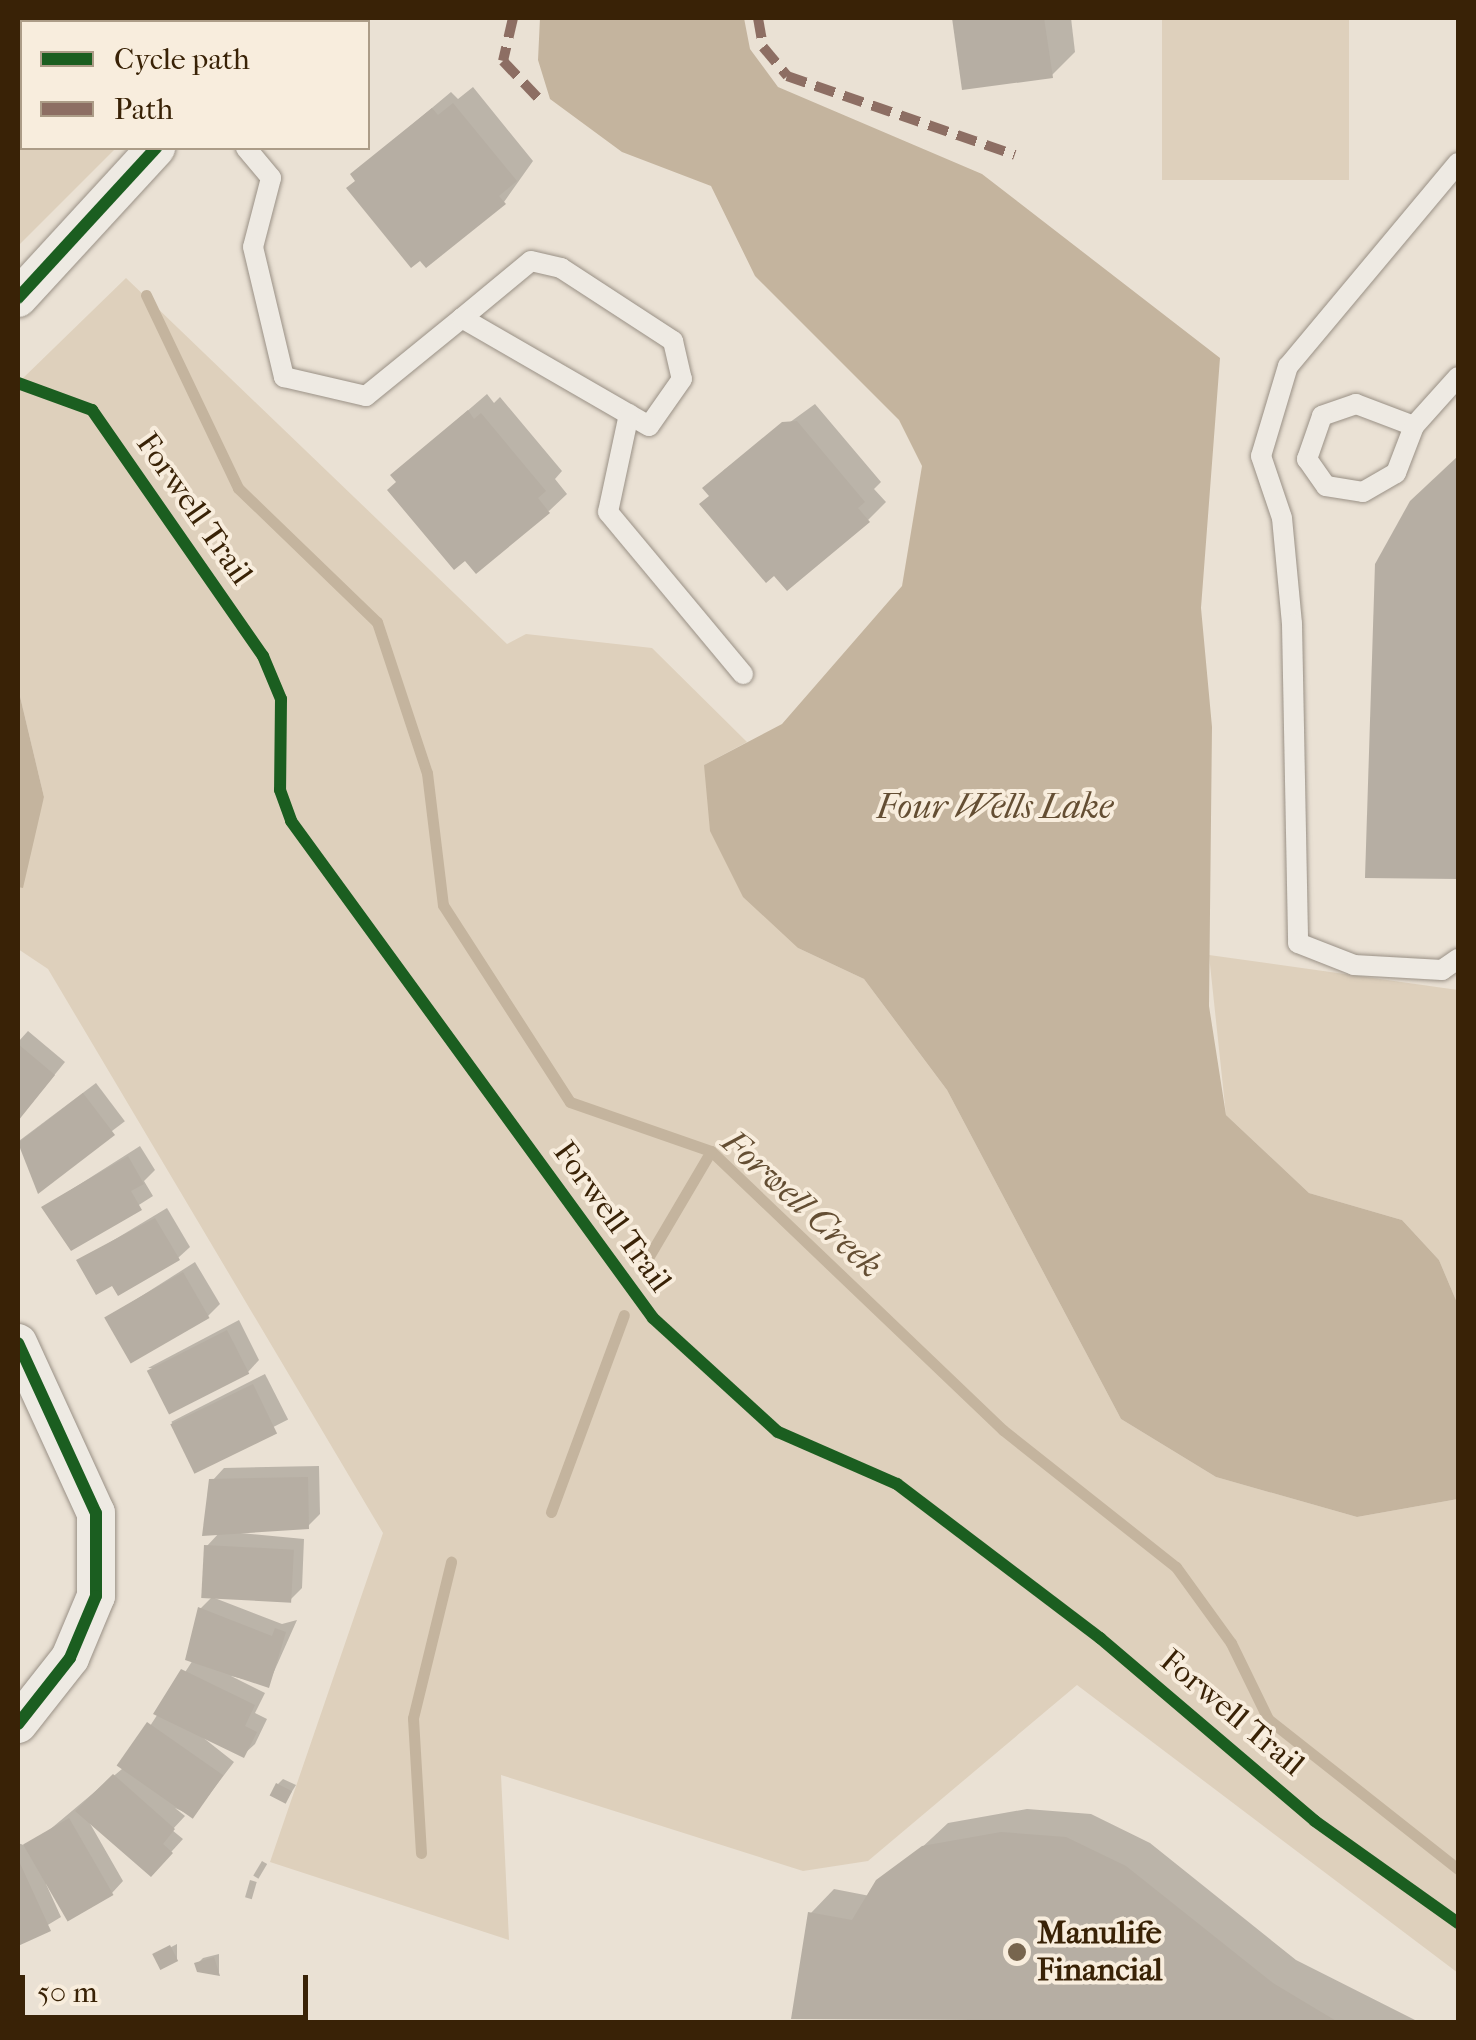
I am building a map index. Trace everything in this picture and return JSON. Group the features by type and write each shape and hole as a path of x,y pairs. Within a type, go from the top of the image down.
{"street":[{"path":"18,298 154,150"},
{"path":"18,1343 78,1458 96,1513 96,1580 70,1658 18,1724"}],"lane":[{"path":"248,150 271,178 253,247 284,378 366,396 532,261 561,268 674,341 682,379 650,426 462,318"},
{"path":"1458,163 1288,366 1261,456 1282,518 1292,624 1298,943 1354,965 1442,970 1458,959"},
{"path":"1414,426 1356,404 1322,416 1307,459 1326,486 1363,492 1396,472 1414,426 1458,378"},
{"path":"629,414 608,512 743,674"}],"shaded area":[{"path":"18,18 246,18 20,20 20,150 114,150 18,246"},
{"path":"1162,18 1349,18 1349,180 1162,180"},
{"path":"126,278 507,644 526,634 652,648 747,742 704,765 798,948 864,979 947,1090 1121,1419 1216,1477 1357,1517 1458,1499 1458,1973 1077,1685 868,1861 803,1871 501,1775 509,1940 270,1862 383,1533 48,969 18,949 18,887 44,797 18,688 18,383"},
{"path":"1209,955 1458,990 1458,1305 1439,1260 1402,1220 1309,1193 1226,1115"}],"water":[{"name":"Four Wells Lake","path":"540,18 744,18 750,49 778,87 982,174 1220,358 1201,608 1212,727 1209,1006 1226,1115 1309,1193 1402,1220 1439,1260 1458,1305 1458,1499 1357,1517 1216,1477 1121,1419 947,1090 864,979 798,948 743,897 710,831 704,765 782,724 902,586 922,466 899,420 755,276 711,186 622,152 550,99 538,60"},
{"path":"18,688 44,797 23,888 18,887"}],"building":[{"path":"952,18 1044,18 1053,78 962,90"},
{"path":"453,103 517,181 499,196 506,204 426,268 420,261 411,268 346,188 355,181 350,174 432,108 438,115"},
{"path":"468,410 474,419 481,413 546,491 538,498 550,513 476,574 465,561 454,570 387,490 396,482 390,475"},
{"path":"797,421 865,502 858,508 870,522 787,591 774,576 766,583 699,504 709,496 702,488 782,422"},
{"path":"1458,456 1458,879 1365,878 1375,564 1410,501"},
{"path":"18,1044 55,1075 18,1121"},
{"path":"83,1093 115,1135 38,1194 18,1143"},
{"path":"128,1156 144,1184 131,1191 142,1210 71,1251 41,1207"},
{"path":"155,1218 180,1260 118,1296 112,1286 96,1295 76,1260"},
{"path":"183,1272 210,1318 131,1363 104,1318"},
{"path":"227,1330 249,1374 169,1415 147,1371"},
{"path":"253,1384 277,1433 194,1474 170,1424"},
{"path":"308,1477 309,1529 202,1536 209,1479"},
{"path":"204,1545 294,1550 291,1603 201,1598"},
{"path":"198,1607 272,1636 275,1628 286,1632 269,1688 185,1660"},
{"path":"181,1669 255,1705 245,1726 257,1732 244,1758 153,1714"},
{"path":"147,1722 223,1775 193,1819 117,1765"},
{"path":"113,1774 175,1829 163,1844 173,1853 151,1877 75,1811"},
{"path":"276,1783 292,1791 286,1804 270,1795"},
{"path":"69,1818 114,1895 68,1922 23,1844"},
{"name":"Manulife Financial","path":"1001,1832 1066,1837 1126,1866 1273,1983 1338,2022 791,2019 808,1912 852,1920 876,1880 922,1846"},
{"path":"18,1859 51,1931 18,1946"},
{"path":"170,1945 178,1961 160,1970 152,1954"},
{"path":"214,1957 220,1976 197,1972 194,1963"}],"waterway":[{"name":"Forwell Creek","path":"146,295 238,488 377,622 427,773 443,905 570,1102 711,1151 1003,1430 1176,1567 1231,1643 1268,1719 1458,1869"},
{"path":"645,1263 711,1151"},
{"path":"551,1512 624,1315"},
{"path":"421,1853 413,1718 451,1562"}],"marked path":[{"path":"513,18 503,61 541,101"},
{"path":"758,18 763,47 787,76 1015,155"}],"cycle path":[{"path":"18,298 154,150"},
{"name":"Forwell Trail","path":"18,383 92,410 263,656 281,699 280,790 291,821 653,1318 778,1432 897,1484 1100,1638 1315,1821 1458,1923"},
{"path":"18,1343 96,1513 96,1596 70,1658 18,1724"}],"place":[{"name":"Manulife Financial","path":"1017,1952"}]}
